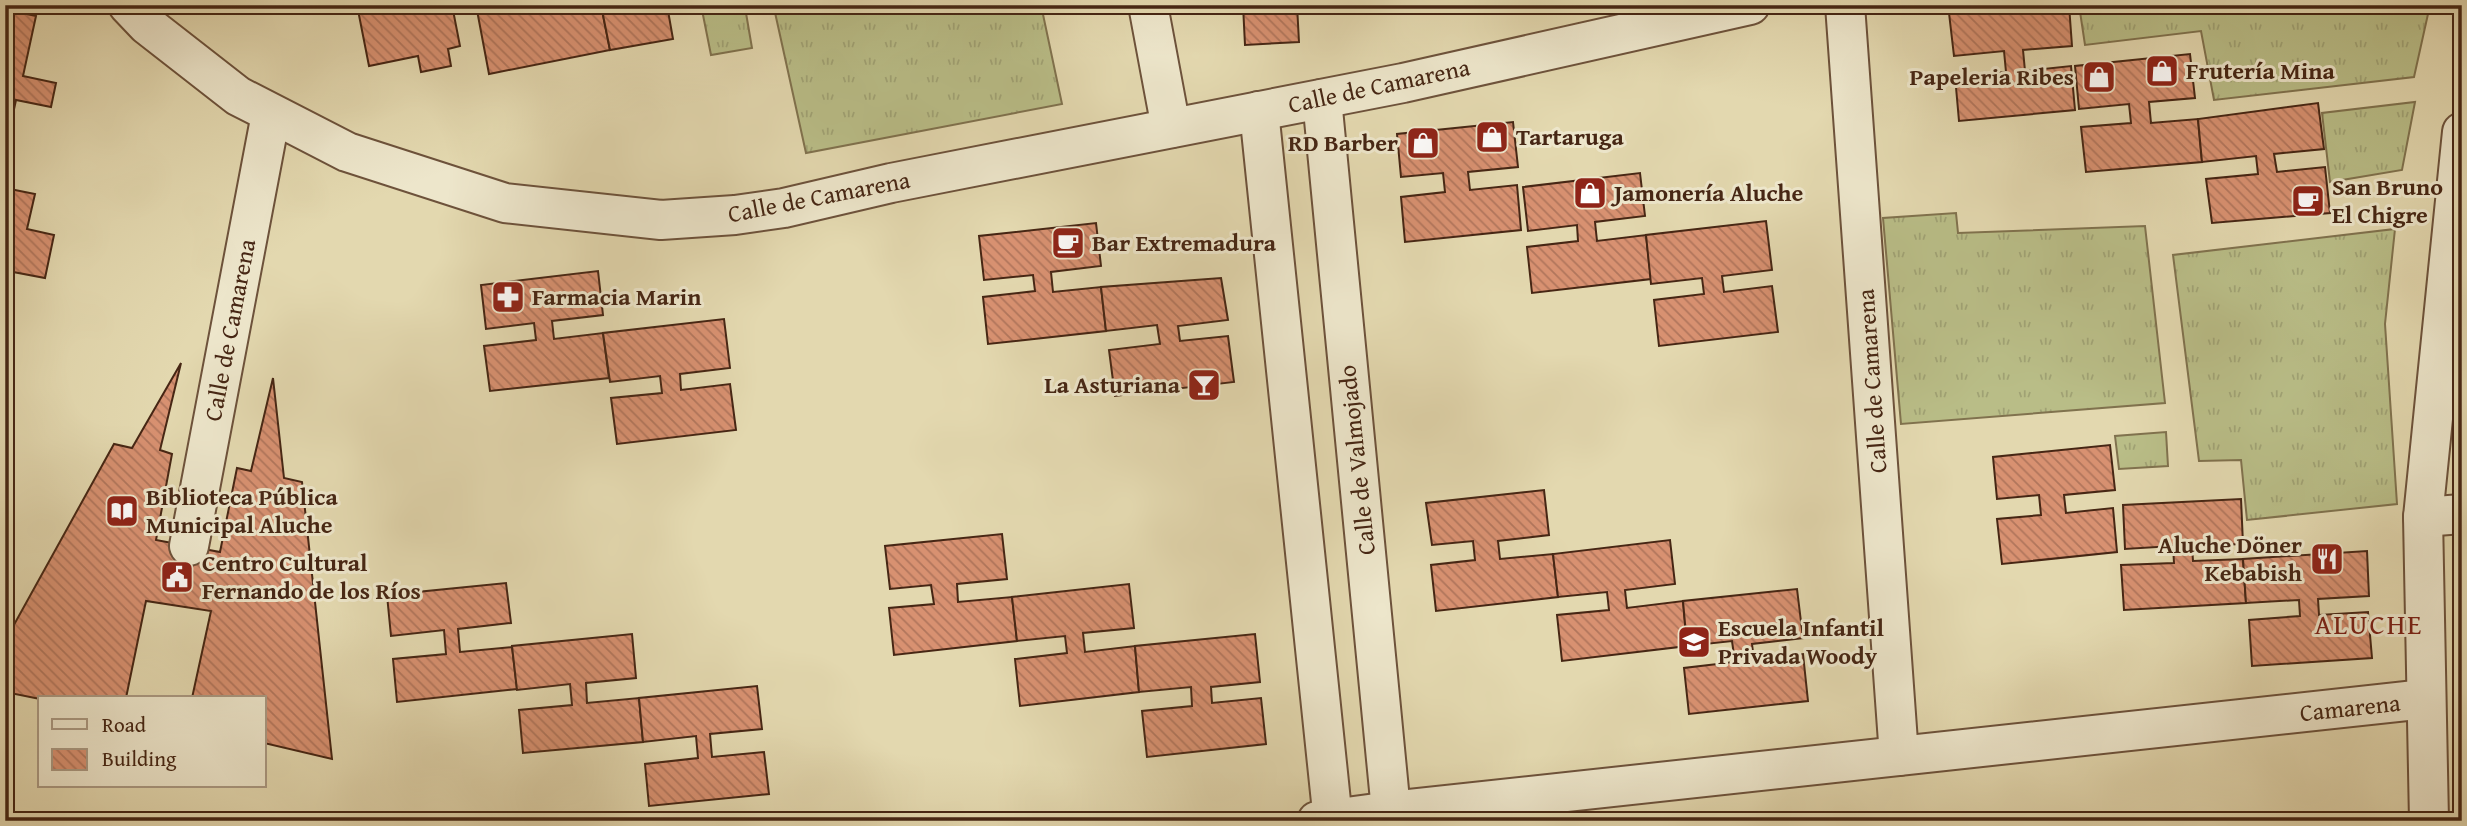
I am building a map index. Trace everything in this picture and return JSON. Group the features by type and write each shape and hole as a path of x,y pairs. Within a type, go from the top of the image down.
{"street":[{"name":"Calle de Camarena","path":"128,5 148,25 238,96 347,152 505,203 661,220 735,215 784,208 891,183 1403,83 1750,5"},
{"path":"1148,5 1171,128"},
{"name":"Calle de Camarena","path":"1845,5 1899,756"},
{"name":"Calle de Valmojado","path":"1322,99 1391,816"},
{"path":"1259,111 1328,820 1391,816 1899,756"},
{"name":"Calle de Camarena","path":"189,546 271,114"},
{"path":"2429,821 2423,517 2462,132"},
{"path":"2423,517 2462,514"},
{"name":"Camarena","path":"1899,756 2425,699"}],"green space":[{"path":"701,5 1041,5 1062,104 806,153 774,8 746,13 752,48 711,55"},
{"path":"2079,5 2430,5 2414,77 2214,100 2201,31 2085,45"},
{"path":"2415,102 2402,170 2330,182 2322,113"},
{"path":"1956,213 1958,233 2145,226 2165,403 1901,424 1883,218"},
{"path":"2395,229 2385,324 2397,504 2247,520 2241,460 2199,461 2173,255"},
{"path":"2166,432 2168,466 2119,469 2115,436"}],"building":[{"path":"5,5 18,5 17,12 36,16 23,76 56,83 51,107 16,100 5,151"},
{"path":"357,5 452,5 460,46 448,49 451,66 421,72 418,56 369,66"},
{"path":"476,5 601,5 610,50 489,74"},
{"path":"601,5 667,5 673,39 610,50"},
{"path":"1243,5 1297,5 1299,42 1245,45"},
{"path":"2033,5 2069,5 2072,46 2023,50 2025,71 2071,66 2075,110 1959,121 1955,76 2006,72 2004,51 1954,56 1949,13"},
{"path":"2190,54 2195,98 2149,102 2151,123 2198,119 2202,162 2086,172 2081,127 2131,123 2129,104 2079,109 2075,66"},
{"path":"2318,103 2324,149 2274,154 2277,172 2325,167 2330,213 2212,223 2206,179 2258,174 2256,156 2202,162 2198,119"},
{"path":"1513,122 1518,167 1468,172 1470,190 1517,185 1521,230 1405,242 1401,197 1445,192 1443,173 1401,177 1397,134"},
{"path":"1640,173 1645,216 1595,222 1597,241 1646,235 1651,279 1532,293 1527,247 1578,241 1577,225 1528,231 1523,187"},
{"path":"5,188 35,194 27,229 54,235 45,278 13,272 6,308"},
{"path":"1766,221 1772,270 1722,276 1724,292 1772,286 1778,332 1659,346 1654,300 1704,294 1702,278 1651,284 1646,235"},
{"path":"1096,223 1101,266 1051,272 1053,292 1101,287 1106,331 988,344 983,297 1035,291 1033,275 984,280 979,236"},
{"path":"598,271 603,315 552,321 554,339 603,333 609,378 490,391 484,346 536,340 534,323 486,329 481,285"},
{"path":"1221,278 1228,320 1178,326 1180,341 1228,336 1234,382 1115,396 1109,350 1160,344 1157,325 1106,331 1101,287"},
{"path":"724,319 730,368 680,374 681,390 730,384 736,430 617,444 611,398 662,393 660,376 610,382 603,333"},
{"name":"Centro Cultural Fernando de los Ríos","path":"181,363 160,450 172,454 156,540 220,552 237,468 251,471 273,378 284,478 302,482 332,759 266,743 266,696 192,696 211,611 146,601 126,696 38,696 38,699 5,692 5,641 114,444 132,448"},
{"path":"2110,445 2115,490 2064,495 2066,513 2113,508 2117,552 2002,564 1997,519 2041,515 2039,495 1997,499 1993,457"},
{"path":"1544,490 1549,535 1498,541 1500,559 1553,554 1558,597 1436,611 1431,565 1475,560 1473,541 1432,545 1426,503"},
{"path":"2241,499 2243,544 2192,546 2193,561 2243,559 2246,603 2124,610 2121,565 2174,563 2173,546 2125,549 2123,505"},
{"path":"1002,534 1007,579 957,584 958,602 1012,597 1017,641 894,655 889,608 934,604 931,585 890,589 885,546"},
{"path":"1670,540 1675,584 1625,590 1627,608 1683,601 1687,646 1562,661 1557,615 1609,610 1607,592 1558,597 1553,554"},
{"path":"2367,551 2369,596 2318,599 2319,615 2368,612 2372,658 2252,666 2249,620 2300,616 2299,600 2246,603 2243,559"},
{"path":"506,583 511,623 458,629 460,652 512,647 517,689 397,702 393,659 446,654 444,630 391,636 387,595"},
{"path":"1129,584 1134,628 1083,633 1085,652 1135,646 1139,692 1020,706 1015,659 1067,653 1065,636 1017,641 1012,597"},
{"path":"1797,589 1803,638 1752,644 1754,660 1803,654 1808,701 1689,714 1684,668 1735,662 1732,641 1687,646 1683,601"},
{"path":"632,634 636,678 586,683 587,703 639,698 643,742 523,753 519,710 572,705 570,684 517,690 512,646"},
{"path":"1255,634 1260,682 1211,687 1212,703 1261,698 1266,744 1147,757 1142,711 1192,706 1191,687 1139,692 1135,646"},
{"path":"757,686 762,729 710,734 712,757 764,752 769,794 649,806 645,764 698,758 696,736 643,742 639,698"},
{"path":"2096,812 2097,821 2048,821 2048,818"}],"place":[{"name":"Frutería Mina","path":"2162,71"},
{"name":"Papeleria Ribes","path":"2099,77"},
{"name":"Tartaruga","path":"1492,137"},
{"name":"RD Barber","path":"1423,143"},
{"name":"Jamonería Aluche","path":"1590,193"},
{"name":"San Bruno El Chigre","path":"2308,201"},
{"name":"Bar Extremadura","path":"1068,243"},
{"name":"Farmacia Marin","path":"508,297"},
{"name":"La Asturiana","path":"1204,385"},
{"name":"Biblioteca Pública Municipal Aluche","path":"122,511"},
{"name":"Aluche Döner Kebabish","path":"2327,559"},
{"name":"Centro Cultural Fernando de los Ríos","path":"177,577"},
{"name":"Escuela Infantil Privada Woody","path":"1694,642"}],"district":[{"name":"ALUCHE","path":"2369,624"}]}
